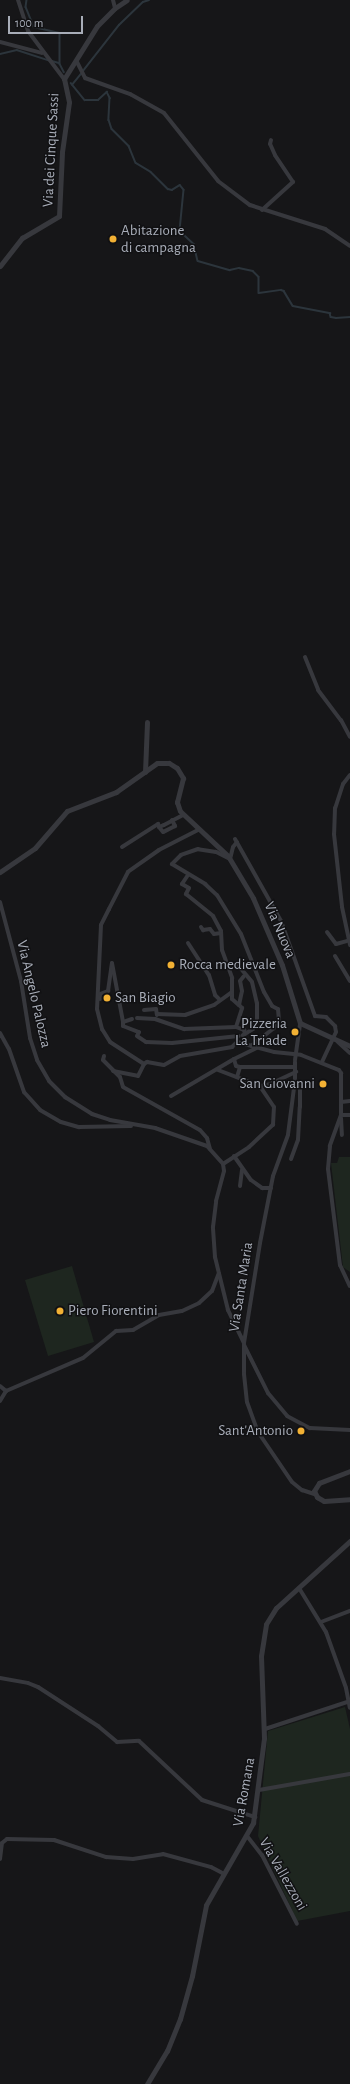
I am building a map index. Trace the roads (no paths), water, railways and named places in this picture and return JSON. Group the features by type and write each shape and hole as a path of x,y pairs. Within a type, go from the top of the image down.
{"street":[{"path":"18,0 28,31 42,53 64,79 77,62 97,26 115,8 127,0"},
{"path":"114,0 115,8"},
{"path":"0,42 42,53"},
{"path":"77,62 85,78 130,94 164,113 218,181 250,205 325,230 350,246"},
{"name":"Via dei Cinque Sassi","path":"0,266 22,238 59,216 62,152 69,102 64,79"},
{"path":"262,210 293,182 275,155 270,144 271,140"},
{"path":"304,657 318,690 341,720 350,737"},
{"path":"145,772 147,722"},
{"path":"0,872 37,846 67,811 116,792 162,762 177,768 183,778 177,802 183,815 159,827 158,824 122,848"},
{"path":"327,932 336,944 349,943 334,834 334,808 343,784 350,775"},
{"name":"Via Nuova","path":"183,815 230,859 251,893 284,969 300,1023"},
{"path":"144,1064 110,1042 102,1030 97,1009 101,926 128,872 159,850 198,830"},
{"path":"250,1046 274,1028 279,1021 278,1009 272,1006 264,992 240,934 217,895 172,864 181,855 198,849 214,851 230,859 236,840 281,921 297,960 315,1016 326,1017 335,1026 332,1040 322,1062"},
{"path":"188,875 182,884 189,888 186,894 213,916 221,933 222,950 232,978 232,999 242,1008 236,1027"},
{"name":"Via Angelo Palozza","path":"0,902 21,981 30,1038 37,1060 49,1081 65,1097 92,1114 135,1125 155,1128 210,1149 223,1164"},
{"path":"201,927 203,930 210,929 214,934 221,933"},
{"path":"188,943 209,975 216,995 220,1000"},
{"path":"335,956 350,981"},
{"path":"97,1003 100,1001 100,994 108,991 112,962 124,1028 139,1032 137,1036 146,1042 172,1043 239,1036 253,1029 257,1022 257,1003 252,982 244,976 238,964 227,967"},
{"path":"239,1005 242,991 240,981 244,976"},
{"path":"157,1014 185,1015 214,1005 232,992"},
{"path":"144,1010 156,1009 157,1014 155,1019"},
{"path":"123,1022 135,1018 155,1019 184,1029 236,1027 244,1030 245,1034"},
{"path":"300,1023 332,1040 350,1046"},
{"name":"Via Santa Maria","path":"300,1023 295,1053 296,1072 288,1135 271,1188 244,1344 245,1391 254,1422 291,1480 300,1489 314,1494"},
{"path":"0,1033 8,1046 24,1092 40,1110 61,1122 79,1127 116,1128 135,1125"},
{"path":"112,1071 138,1076 144,1064 147,1062 164,1065 180,1056 229,1048 237,1042 239,1036"},
{"path":"237,1042 258,1048 295,1053 322,1062 339,1070 341,1073 340,1115 342,1135"},
{"path":"338,1042 350,1053"},
{"path":"171,1096 218,1070 234,1059 258,1048"},
{"path":"104,1056 103,1060 112,1071 120,1077 123,1087 202,1131 210,1149"},
{"path":"234,1059 236,1066 240,1067 295,1063"},
{"path":"237,1077 240,1067"},
{"path":"218,1070 260,1086 270,1084 296,1072"},
{"path":"291,1159 298,1140 300,1107 300,1088 295,1080"},
{"path":"260,1086 274,1107 273,1125 223,1164 224,1171 216,1201 212,1227 214,1252 228,1310 268,1393 288,1416 312,1428 350,1430"},
{"path":"341,1102 350,1101"},
{"path":"340,1115 350,1115"},
{"path":"340,1115 330,1146 328,1168 340,1265 350,1286"},
{"path":"234,1156 242,1170 259,1186 271,1188"},
{"path":"240,1186 242,1170"},
{"path":"0,1401 6,1391 79,1360 116,1331 133,1330 159,1314 182,1311 196,1304 211,1293 219,1273"},
{"path":"0,1386 6,1391"},
{"path":"350,1471 318,1484 314,1488 314,1494 326,1502 350,1499"},
{"name":"Via Romana","path":"147,2084 168,2050 177,2027 192,1976 203,1914 224,1874 247,1836 255,1817 265,1729 261,1672 264,1630 274,1610 350,1541"},
{"path":"299,1588 321,1622 340,1668 350,1708"},
{"path":"321,1622 350,1611"},
{"path":"0,1678 28,1683 38,1687 98,1726 117,1742 139,1741 202,1800 255,1817"},
{"path":"265,1729 348,1701"},
{"path":"259,1790 350,1774"},
{"name":"Via Vallezzoni","path":"247,1836 261,1853 297,1924"},
{"path":"0,1859 2,1843 7,1839 54,1840 106,1857 133,1859 163,1854 211,1867 224,1874"}],"waterway":[{"path":"27,0 26,7 34,27 60,33 60,64 64,72"},
{"path":"83,71 119,25 143,2 149,0"},
{"path":"0,54 17,50 48,60"},
{"path":"52,61 59,63"},
{"path":"72,85 81,74"},
{"path":"71,83 85,100 98,100 107,92 110,98 109,120 112,129 129,146 136,163 151,172 168,189 172,190 180,185 184,190 180,231 194,244 198,261 230,270 239,268 253,271 259,277 259,293 281,290 284,291 293,306 330,313 331,317 336,318 350,317"}],"place":[{"name":"Abitazione di campagna","path":"113,239"},
{"name":"Rocca medievale","path":"171,965"},
{"name":"San Biagio","path":"107,998"},
{"name":"Pizzeria La Triade","path":"295,1032"},
{"name":"San Giovanni","path":"323,1084"},
{"name":"Piero Fiorentini","path":"60,1311"},
{"name":"Sant'Antonio","path":"301,1431"}]}
